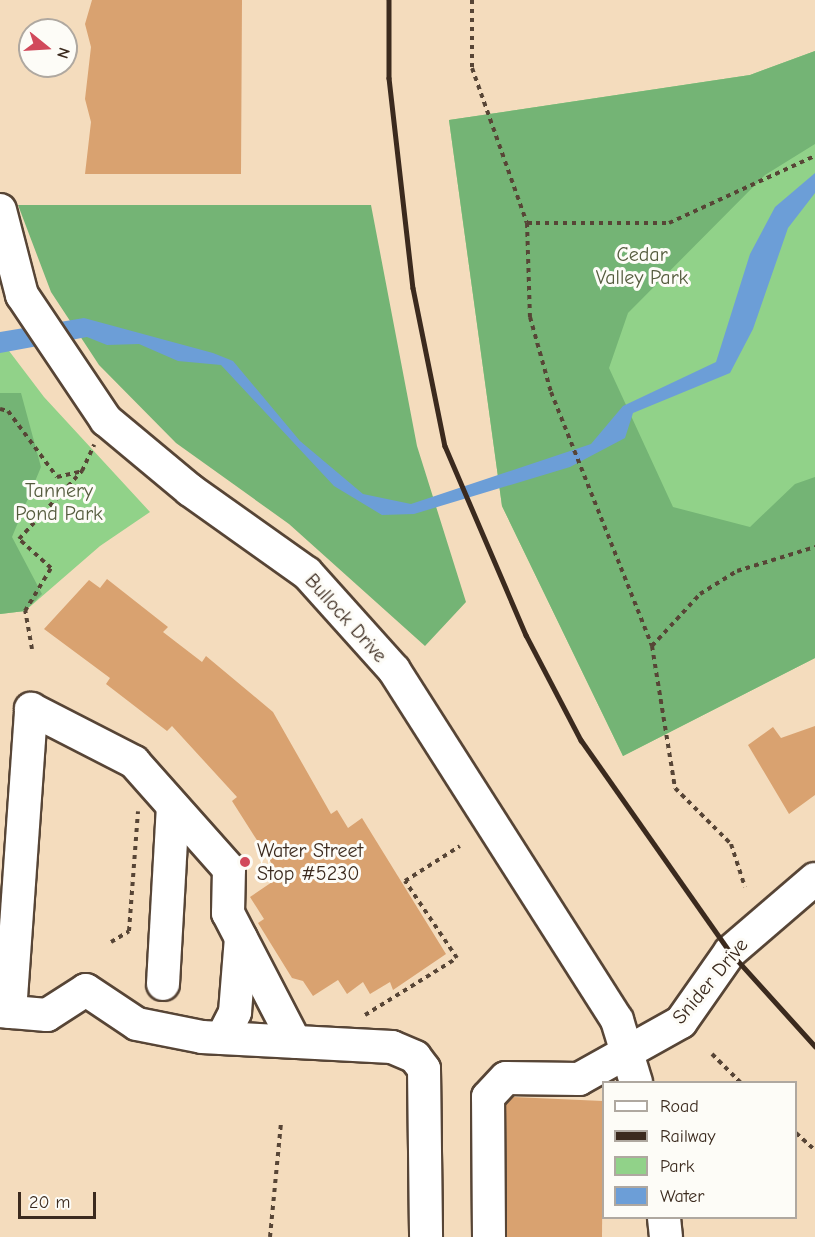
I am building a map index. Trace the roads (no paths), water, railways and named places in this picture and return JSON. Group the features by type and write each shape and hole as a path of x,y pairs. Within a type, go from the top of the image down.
{"street":[{"name":"Bullock Drive","path":"0,210 22,295 72,375 106,420 190,490 307,573 394,670 617,1020 633,1069"},
{"path":"295,1042 228,913 228,870 141,771 31,709 5,1011 47,1015 86,990 137,1024 222,1038 295,1042 392,1047 416,1057 424,1069 426,1237"},
{"path":"163,984 173,807"},
{"name":"Snider Drive","path":"489,1237 488,1096 506,1078 579,1078 633,1069 681,1022 730,952 815,879"},
{"path":"222,1038 235,1012 241,938"},
{"path":"664,1219 666,1237"}],"water":[{"path":"815,173 815,193 788,228 753,329 730,373 633,413 625,438 570,467 414,514 382,515 334,486 221,365 178,361 139,344 107,345 87,337 0,353 0,332 84,318 213,353 233,361 300,441 363,494 411,504 591,444 623,406 716,362 750,254 775,207"}],"railway":[{"path":"389,0 389,78 413,288 445,446 526,635 581,740 730,952 815,1046"}],"place":[{"name":"Water Street Stop #5230","path":"245,862"}],"park label":[{"name":"Cedar Valley Park","path":"642,266"},
{"name":"Tannery Pond Park","path":"59,502"}]}
